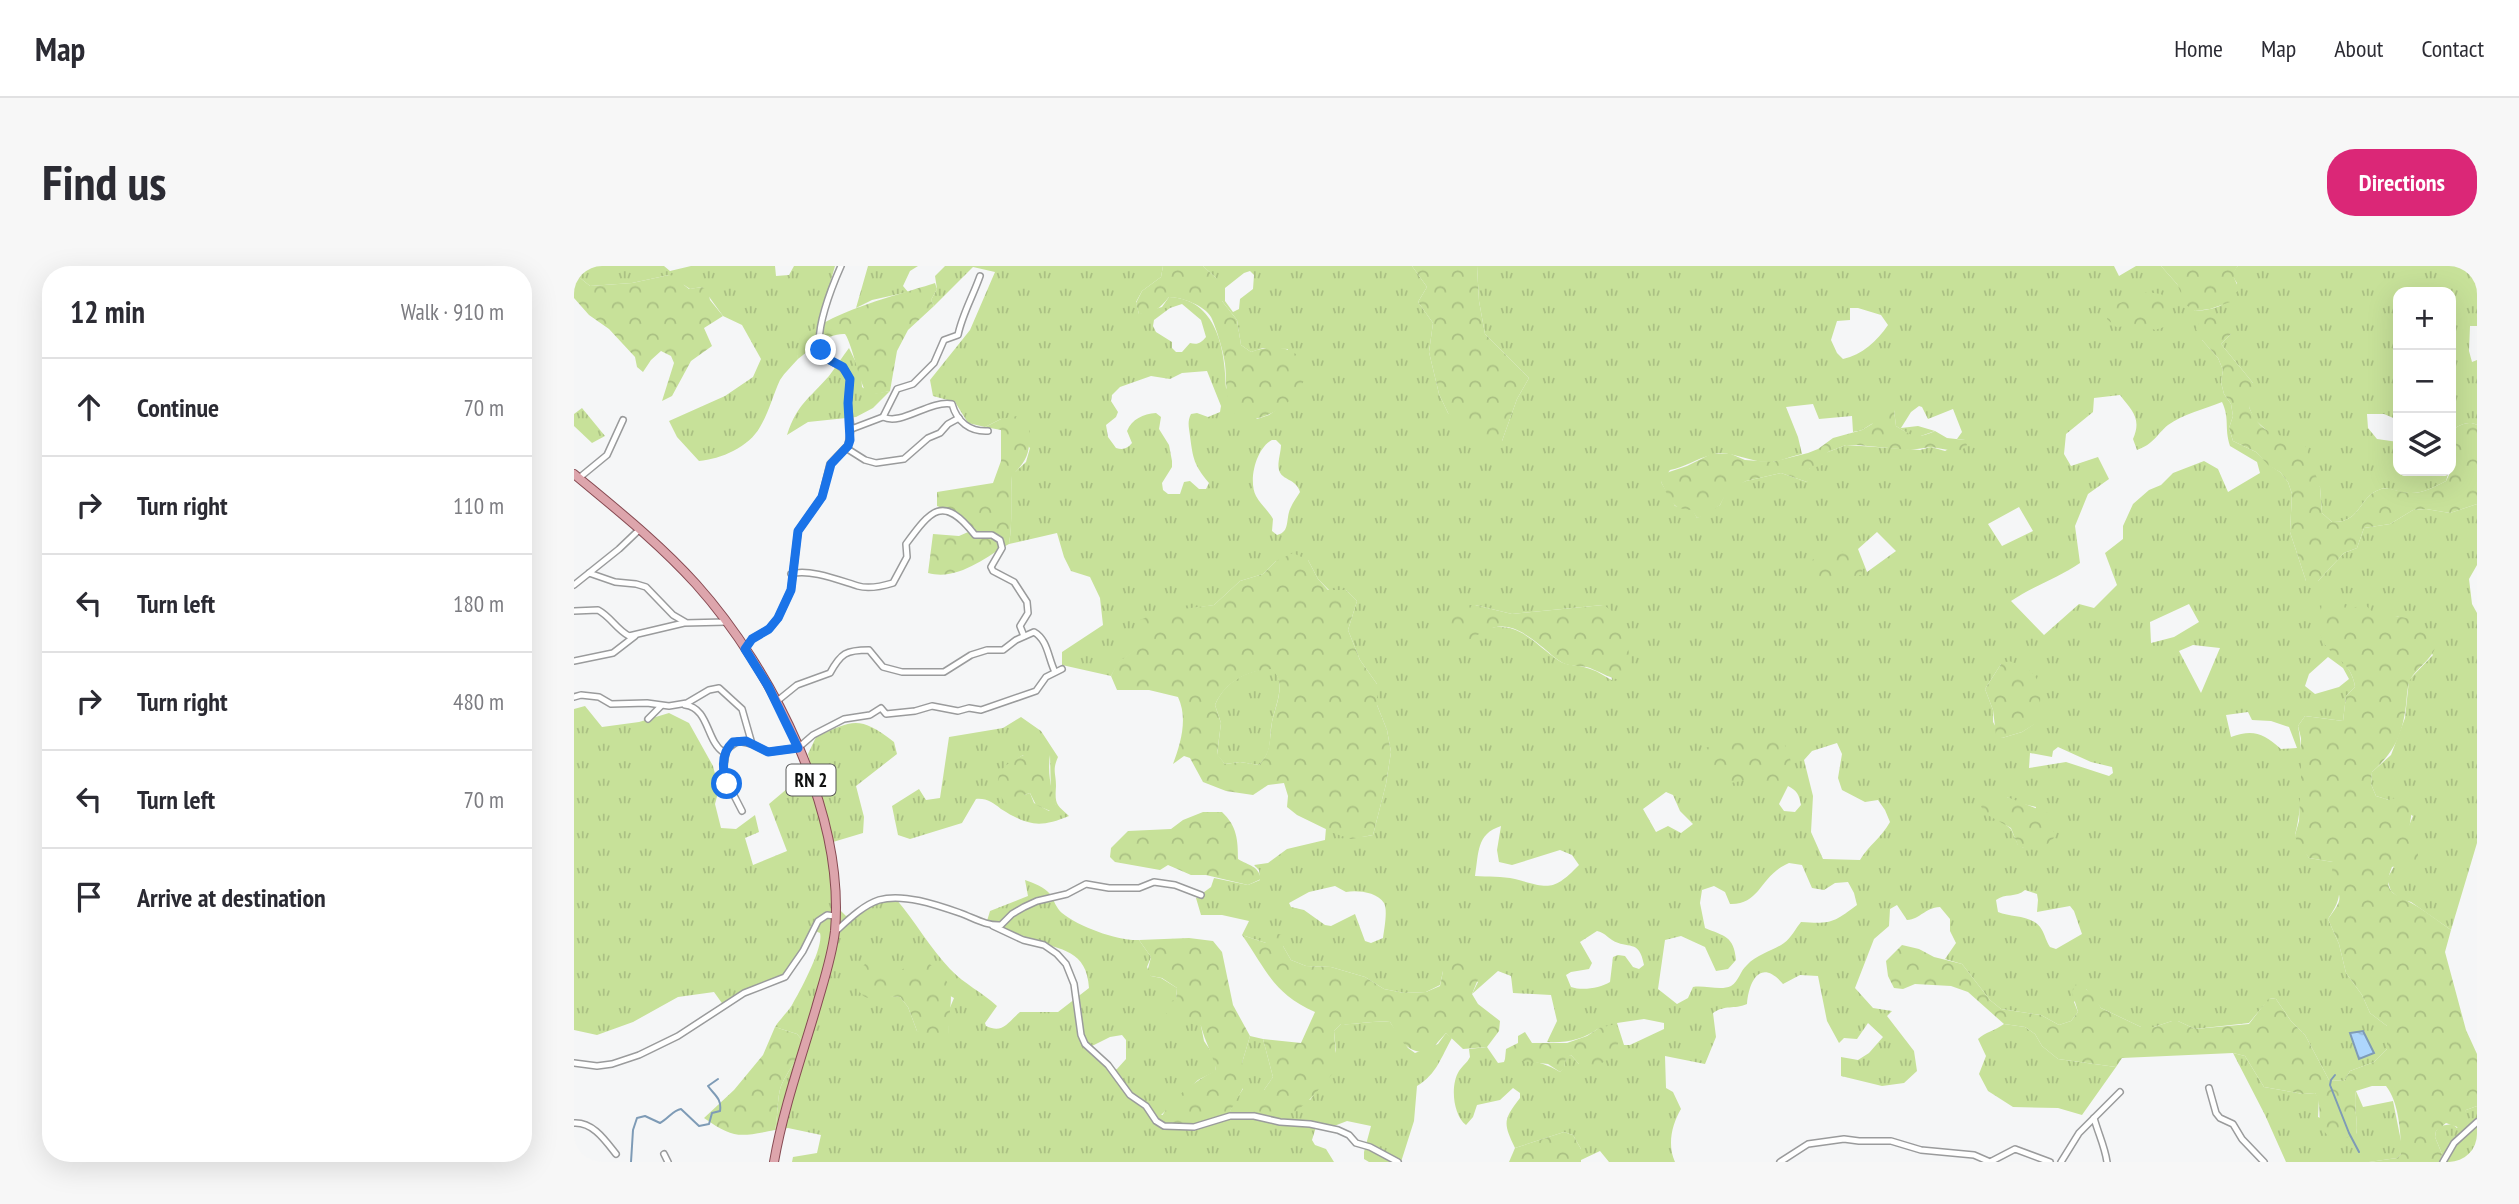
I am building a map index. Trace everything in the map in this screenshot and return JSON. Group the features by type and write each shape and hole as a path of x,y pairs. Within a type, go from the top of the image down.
{"main road":[{"name":"RN 2","path":"576,476 640,529 698,587 726,622 776,702 819,802 830,845 835,890 835,932 774,1162"}],"street":[{"path":"745,649 752,639 769,629 778,618 791,590 798,531 822,497 831,464 850,440 850,379 839,364 826,358 820,345 821,324 841,266"},
{"path":"883,417 897,389 913,384 934,363 944,340 958,335 959,325 980,276"},
{"path":"851,427 883,417 894,420 947,403 953,404 959,418 976,432 988,432"},
{"path":"846,448 876,463 904,459 959,418"},
{"path":"576,476 607,455 623,420"},
{"path":"791,575 807,572 851,582 859,587 892,583 907,557 906,544 933,511 944,511 966,523 975,535 992,535 999,540 1002,548 991,567 993,572 1014,582 1027,602 1028,613 1020,626 1024,636"},
{"path":"574,585 620,549 640,529"},
{"path":"589,573 603,579 646,587 673,615 688,623"},
{"path":"574,611 598,610 612,621 619,631 629,636 688,623 726,622"},
{"path":"776,702 797,685 830,673 838,658 852,651 869,650 883,667 902,672 944,672 987,650 1003,650 1034,632 1049,653 1055,671"},
{"path":"574,661 613,653 635,635"},
{"path":"742,811 723,774 726,751 733,742 752,744 768,752 798,748 813,735 844,719 870,715 878,708 886,714 932,706 958,711 969,708 981,710 1036,691 1046,677 1062,669"},
{"path":"680,705 709,690 719,688 742,709 752,744"},
{"path":"574,697 599,697 611,704 688,705 702,716 717,747 723,752 726,751"},
{"path":"648,719 661,706"},
{"path":"993,926 1001,925 1013,914 1037,901 1067,894 1086,884 1109,888 1139,888 1154,882 1175,885 1201,895"},
{"path":"835,932 873,903 888,899 908,899 936,906 993,926 1023,940 1044,945 1066,964 1074,984 1081,1035 1085,1044 1108,1065 1130,1095 1146,1106 1156,1121 1164,1126 1194,1127 1230,1116 1254,1116 1280,1122 1310,1124 1338,1130 1349,1135 1356,1143 1370,1147 1398,1162"},
{"path":"574,1063 597,1066 639,1055 678,1037 744,993 785,977 803,951 818,921 827,915 835,916"},
{"path":"2209,1088 2216,1113 2233,1125 2264,1162"},
{"path":"2061,1162 2079,1133 2120,1092"},
{"path":"2094,1118 2107,1162"},
{"path":"574,1123 580,1122 594,1128 616,1154"},
{"path":"2443,1162 2454,1143 2477,1122"},
{"path":"1780,1162 1808,1144 1834,1139 1891,1141 1921,1150 1975,1154 1990,1162 2015,1149 2050,1162"},
{"path":"1932,1162 1934,1152"},
{"path":"664,1154 668,1162"}],"green space":[{"path":"574,266 664,266 670,271 691,266 775,266 776,276 789,275 794,266 835,266 817,329 802,341 798,359 780,380 760,427 734,451 699,461 677,437 669,421 725,396 753,377 761,359 742,325 723,316 702,287 690,289 669,275 632,283 590,286 574,273"},
{"path":"868,266 918,266 910,271 903,286 908,292 872,300 856,308"},
{"path":"945,266 1163,266 1161,277 1142,291 1136,302 1139,314 1162,307 1169,297 1185,300 1198,307 1208,316 1220,343 1226,388 1257,419 1280,407 1288,349 1263,348 1251,352 1241,345 1237,320 1222,301 1216,278 1203,266 1412,266 1427,287 1418,302 1433,323 1429,352 1439,394 1448,413 1502,441 1517,399 1529,378 1485,334 1479,301 1477,266 2114,266 2119,276 2136,266 2161,266 2195,311 2222,305 2231,297 2237,283 2233,274 2238,266 2477,266 2477,326 2470,326 2469,351 2472,362 2477,360 2477,425 2470,423 2456,428 2456,287 2393,287 2393,418 2384,414 2367,414 2368,428 2377,439 2393,441 2393,476 2448,476 2446,481 2414,493 2381,489 2368,497 2355,514 2342,521 2332,522 2322,513 2320,487 2254,419 2249,407 2253,383 2221,344 2231,334 2202,340 2218,358 2223,370 2221,382 2224,394 2231,404 2233,416 2229,428 2233,441 2256,452 2288,482 2292,494 2290,532 2306,581 2318,581 2344,553 2357,548 2364,528 2390,524 2413,510 2450,513 2477,504 2477,565 2469,579 2472,604 2477,613 2477,843 2451,930 2411,902 2400,899 2391,891 2387,879 2408,841 2408,828 2413,816 2389,800 2376,796 2371,784 2372,772 2391,755 2405,718 2409,680 2433,655 2398,616 2386,618 2373,614 2325,644 2344,663 2354,680 2355,687 2346,696 2343,721 2305,716 2298,726 2302,780 2295,835 2309,858 2333,862 2339,897 2328,919 2339,944 2346,973 2362,995 2370,1013 2387,1026 2387,1049 2374,1062 2350,1071 2344,1081 2329,1080 2305,1035 2291,1021 2276,999 2270,998 2249,1023 2195,1029 2178,1021 2141,1027 2101,1008 2086,989 2074,1002 2078,1012 2071,1021 2059,1025 2041,1015 2001,1009 1990,1000 1962,964 1945,959 1956,943 1950,931 1950,919 1940,907 1907,920 1897,905 1890,909 1889,926 1874,939 1855,988 1873,1008 1892,1011 1887,1016 1914,1051 1917,1071 1904,1083 1882,1086 1841,1076 1841,1057 1858,1060 1869,1053 1883,1037 1868,1023 1857,1039 1844,1038 1839,1043 1827,1021 1818,976 1800,975 1783,984 1775,976 1762,973 1753,980 1747,1004 1713,1013 1716,1037 1705,1064 1665,1056 1666,1088 1673,1092 1681,1109 1672,1135 1671,1149 1675,1162 1609,1162 1600,1151 1581,1160 1581,1149 1573,1135 1564,1132 1515,1148 1507,1127 1510,1112 1520,1098 1520,1093 1513,1088 1500,1100 1477,1105 1473,1117 1466,1125 1458,1114 1454,1100 1454,1084 1459,1071 1470,1057 1469,1049 1487,1047 1498,1063 1504,1062 1505,1059 1526,1060 1547,1065 1560,1072 1566,1057 1571,1055 1579,1064 1599,1028 1574,1040 1547,1042 1557,1021 1551,995 1513,993 1511,976 1498,971 1472,994 1478,982 1443,971 1440,985 1426,992 1404,993 1384,989 1365,977 1331,967 1306,966 1291,960 1283,946 1242,935 1249,921 1222,915 1201,915 1196,898 1211,887 1214,878 1248,885 1260,880 1259,870 1254,865 1268,863 1287,849 1325,840 1326,828 1349,837 1373,835 1391,752 1387,730 1377,705 1377,684 1360,660 1348,630 1357,601 1346,590 1329,590 1318,579 1308,560 1276,561 1263,574 1240,581 1214,605 1188,609 1139,638 1139,648 1118,663 1111,676 1062,665 1062,652 1103,625 1100,598 1090,577 1071,571 1057,533 1009,544 1012,475 1026,462 1030,448 1001,419 985,427 968,423 955,402 933,396 930,380 970,330 995,272 973,267 934,306 931,300 937,289 935,276","holes":["1250,271 1254,275 1253,289 1240,299 1239,309 1233,312 1225,301 1225,288 1244,273","1182,304 1201,320 1206,337 1199,343 1190,343 1182,352 1176,352 1172,348 1172,342 1156,332 1154,320 1170,308","1850,308 1858,308 1881,315 1888,325 1868,346 1843,359 1831,340 1837,321 1850,320","1207,371 1221,406 1220,412 1208,417 1191,414 1189,420 1192,451 1200,471 1209,483 1206,489 1199,489 1190,481 1184,482 1180,494 1168,494 1163,490 1162,483 1172,467 1172,461 1169,445 1159,429 1161,417 1156,413 1142,416 1129,427 1127,431 1132,443 1128,447 1116,448 1108,437 1106,425 1118,412 1111,401 1112,395 1120,387 1151,376 1170,379 1182,373","2120,395 2136,420 2133,439 2137,450 2151,442 2174,421 2222,402 2230,446 2257,462 2260,473 2228,492 2218,469 2204,461 2173,473 2161,485 2149,490 2133,504 2123,526 2123,539 2105,553 2117,585 2094,608 2079,604 2044,635 2011,601 2080,563 2075,526 2088,494 2109,479 2098,457 2071,466 2064,454 2066,434 2093,412 2094,398","1813,404 1819,419 1852,416 1853,432 1862,430 1894,410 1896,426 1915,438 1935,431 1918,426 1901,428 1911,412 1919,406 1922,407 1928,419 1953,409 1962,432 1957,439 1965,440 1945,451 1931,447 1920,450 1846,445 1828,452 1809,469 1807,482 1781,473 1746,481 1732,487 1726,492 1720,505 1697,518 1693,510 1675,506 1661,482 1670,470 1711,455 1725,454 1770,462 1802,454 1786,407","1276,440 1281,445 1279,470 1300,492 1289,511 1286,528 1277,535 1272,531 1273,519 1254,490 1253,474 1258,457 1266,444","2019,507 2033,531 2002,546 1988,524","1877,532 1896,551 1867,572 1858,549","2189,604 2199,622 2174,637 2151,643 2150,622","1475,605 1512,614 1603,605 1612,680 1590,669 1561,662 1526,636 1508,628 1485,629","2193,645 2220,648 2201,693 2179,651","2328,657 2343,668 2349,679 2339,687 2315,694 2305,686 2309,674","2001,664 2034,724 2022,732 2002,738 1993,722 1993,710 1985,689","2248,712 2252,720 2271,721 2289,727 2297,748 2281,749 2258,734 2246,733 2231,737 2226,715","1837,743 1842,754 1838,778 1842,790 1865,802 1878,800 1890,822 1860,860 1823,859 1811,832 1813,796 1804,760 1812,751","2058,747 2091,762 2112,767 2113,773 2109,776 2066,762 2029,768 2030,753 2052,757 2053,751","1788,786 1797,793 1801,805 1795,812 1784,811 1779,804","1666,792 1673,795 1680,811 1693,824 1681,833 1668,826 1656,832 1643,809","2007,797 2036,807 2024,848 2018,845 2011,829 2000,820","1501,826 1497,850 1499,862 1512,865 1560,850 1572,855 1579,865 1563,880 1543,886 1505,877 1475,876 1478,852 1483,839","1789,863 1802,865 1812,888 1824,890 1835,883 1848,882 1857,905 1831,921 1801,922 1784,943 1751,961 1731,986 1693,987 1688,998 1677,1004 1658,989 1665,940 1681,936 1705,947 1716,971 1728,969 1736,960 1730,941 1705,928 1700,903 1702,890 1714,886 1725,892 1730,904 1740,903 1755,895 1772,875","1335,886 1346,892 1372,894 1381,899 1385,906 1383,938 1371,943 1365,941 1355,914 1331,926 1325,925 1304,910 1291,907 1289,903 1309,892","2025,890 2037,894 2037,912 2070,906 2082,934 2056,949 2050,947 2042,930 2033,921 1998,912 1996,900","1597,931 1618,943 1636,948 1644,965 1639,969 1633,967 1625,956 1618,955 1613,957 1610,982 1586,989 1571,987 1566,975 1589,969 1592,963 1580,942","1644,1019 1664,1023 1664,1029 1630,1045 1624,1045 1617,1023"]},
{"path":"1163,266 1203,266 1216,278 1223,288 1222,301 1237,320 1241,345 1251,352 1274,348 1286,349 1297,355 1305,367 1304,380 1297,393 1271,413 1256,418 1243,418 1233,411 1228,400 1224,359 1208,313 1186,300 1169,297 1156,310 1139,314 1136,303 1142,291 1161,277"},
{"path":"1412,266 1477,266 1479,301 1485,334 1529,378 1517,399 1502,441 1486,445 1448,413 1439,394 1429,352 1433,323 1418,302 1427,287"},
{"path":"2161,266 2238,266 2234,275 2239,290 2233,295 2233,301 2195,311 2186,305 2177,284"},
{"path":"574,273 590,286 632,283 669,275 682,277 684,285 689,289 702,287 708,291 710,300 723,316 704,328 712,346 691,361 672,396 662,401 674,363 671,356 661,351 643,372 637,367 635,357 574,298"},
{"path":"935,283 937,289 931,300 934,306 908,330 897,351 890,391 867,393 845,334 826,339 798,359 798,348 805,336 819,326 859,307"},
{"path":"2147,292 2161,294 2168,302 2171,317 2167,326 2155,330 2143,325 2116,327 2107,319 2110,307"},
{"path":"2228,313 2236,323 2231,334 2221,344 2253,383 2256,396 2249,407 2253,416 2270,432 2303,439 2320,487 2322,513 2332,522 2342,521 2355,514 2368,497 2381,489 2414,493 2428,490 2446,481 2448,476 2456,476 2456,428 2467,423 2477,425 2477,504 2450,513 2413,510 2390,524 2364,528 2357,548 2344,553 2318,581 2306,581 2290,532 2292,494 2288,482 2256,452 2233,441 2229,428 2233,416 2231,404 2224,394 2221,382 2223,370 2218,358 2196,329 2202,318"},
{"path":"849,348 861,373 862,387 872,394 890,391 873,408 856,417 808,422 787,435 799,409 829,376"},
{"path":"1887,404 1894,410 1896,426 1906,432 1918,436 1935,431 1947,438 1965,440 1967,445 1960,452 1931,447 1910,450 1846,445 1828,452 1823,465 1809,469 1810,477 1807,482 1781,473 1746,481 1727,492 1720,505 1697,518 1692,510 1679,508 1672,502 1661,482 1663,474 1711,454 1731,454 1745,460 1772,462 1808,453 1833,438 1862,430 1872,424 1881,405"},
{"path":"582,408 605,436 592,443 574,426 574,414"},
{"path":"1017,416 1029,428 1029,443 1025,459 1012,476 1009,544 960,571 939,575 928,573 933,534 959,536 975,529 963,517 937,506 937,492 993,483 1001,461 1001,430 985,427 1001,419"},
{"path":"1851,550 1857,552 1861,561 1861,575 1824,581 1814,572 1809,562 1824,555"},
{"path":"1293,553 1308,560 1318,579 1328,590 1346,590 1357,601 1348,630 1360,660 1377,684 1377,705 1387,730 1391,752 1373,835 1351,839 1297,815 1287,807 1288,796 1284,783 1268,785 1253,795 1226,791 1203,782 1190,758 1184,756 1173,764 1183,722 1178,697 1149,690 1117,690 1111,676 1117,663 1138,648 1140,620 1159,612 1214,605 1240,581 1263,574 1276,561","holes":["1271,669 1276,674 1280,687 1266,755 1259,765 1240,762 1225,764 1217,754 1221,723 1215,705 1219,697 1231,684 1245,675"]},
{"path":"2333,597 2353,608 2365,604 2380,615 2399,616 2415,622 2437,643 2429,658 2411,678 2400,734 2392,750 2372,772 2371,784 2376,796 2389,800 2401,796 2411,804 2408,841 2418,848 2418,861 2392,867 2389,887 2396,895 2451,930 2445,952 2466,1030 2477,1054 2477,1106 2466,1110 2463,1129 2446,1123 2436,1131 2435,1137 2442,1154 2440,1162 2369,1162 2397,1158 2401,1154 2396,1109 2386,1086 2372,1086 2356,1091 2356,1134 2338,1141 2329,1136 2321,1125 2315,1093 2303,1094 2264,1087 2245,1056 2233,1053 2122,1058 2116,1067 2058,1059 2042,1046 2035,1034 2025,1027 2004,1024 1968,992 1951,986 1915,984 1903,989 1894,988 1888,976 1886,961 1902,945 1962,964 1990,1000 2001,1009 2041,1015 2059,1025 2071,1021 2078,1012 2072,992 2076,984 2094,996 2101,1008 2141,1027 2154,1027 2172,1021 2195,1029 2249,1024 2269,998 2276,999 2291,1021 2305,1035 2329,1080 2344,1081 2350,1071 2374,1062 2387,1049 2387,1026 2370,1013 2362,995 2346,973 2339,944 2328,919 2339,900 2338,892 2331,881 2333,862 2309,858 2295,835 2299,821 2301,778 2301,738 2298,726 2305,716 2343,721 2346,696 2355,687 2345,664 2328,649 2321,636 2322,601"},
{"path":"1463,605 1475,605 1512,614 1603,605 1617,617 1625,633 1632,670 1625,681 1590,668 1563,663 1520,631 1511,628 1485,631 1464,644 1452,642 1444,632 1443,620 1451,610"},
{"path":"2009,661 2030,671 2036,678 2040,703 2035,724 2022,732 2002,738 1996,735 1993,710 1985,689 2001,664"},
{"path":"1271,668 1279,679 1280,686 1267,754 1259,765 1240,762 1225,764 1217,755 1221,723 1215,705 1224,690 1237,679"},
{"path":"585,706 602,727 639,722 669,713 689,723 713,766 719,789 715,804 721,828 736,829 755,815 759,832 745,838 753,865 787,851 769,804 788,788 813,776 808,754 816,737 856,723 882,733 894,742 897,754 856,786 864,817 863,833 833,842 840,910 846,916 881,898 896,899 950,969 997,1006 985,1023 986,1026 997,1029 1020,1012 1058,1012 1089,988 1083,966 1071,954 987,921 990,911 1028,896 1025,880 1045,889 1060,911 1078,923 1110,936 1139,940 1151,957 1147,967 1151,976 1161,978 1177,988 1176,999 1201,1026 1204,1041 1214,1056 1216,1071 1198,1080 1161,1115 1228,1116 1243,1089 1242,1063 1250,1036 1263,1039 1273,1077 1264,1090 1310,1100 1321,1085 1336,1051 1334,1031 1341,1024 1390,1022 1408,1048 1415,1053 1438,1044 1446,1033 1452,1038 1434,1071 1417,1086 1414,1121 1401,1162 1369,1162 1364,1159 1371,1126 1347,1121 1329,1128 1316,1127 1312,1140 1315,1145 1326,1149 1334,1162 792,1162 793,1157 817,1153 821,1135 788,1128 775,1130 781,1086 796,1060 802,1040 797,1034 775,1027 792,1005 805,980 815,958 820,933 815,931 783,980 751,990 724,1006 714,992 678,997 633,1022 597,1035 574,1030 574,709","holes":["889,970 901,970 954,998 949,1010 949,1034 917,1031 908,1007 900,997 887,996","1122,1035 1126,1040 1126,1059 1117,1069 1111,1071 1092,1046 1110,1037"]},
{"path":"1021,717 1041,731 1058,757 1055,769 1056,800 1058,806 1069,816 1042,824 1027,822 990,801 976,799 962,823 910,839 898,835 892,806 919,789 926,800 940,798 949,737 1003,728","holes":["1023,755 1050,755 1051,794 1056,806 1049,811 1034,803 1030,793 1024,795 1006,766"]},
{"path":"1783,742 1790,758 1791,771 1779,800 1767,798 1766,785 1756,778 1731,783 1718,782 1702,749 1721,743"},
{"path":"1036,750 1046,750 1050,755 1051,784 1058,811 1055,813 1036,805 1030,793 1024,795 1021,801 1008,805 999,791 999,775 1003,769 1014,760"},
{"path":"2007,797 2048,813 2055,836 2039,849 2018,846 2011,828 1984,813 1981,806 1985,801"},
{"path":"1203,812 1222,812 1227,817 1236,834 1238,859 1255,868 1261,879 1248,885 1206,875 1191,875 1168,865 1160,870 1115,862 1110,857 1111,848 1128,831 1171,829 1183,820"},
{"path":"1272,932 1282,935 1283,946 1291,960 1306,966 1331,967 1365,977 1384,989 1404,993 1426,992 1440,986 1443,971 1451,960 1469,964 1481,972 1472,994 1478,1004 1500,1021 1499,1031 1487,1047 1463,1049 1446,1033 1429,1052 1421,1052 1409,1048 1390,1022 1341,1024 1334,1031 1337,1069 1312,1097 1296,1110 1275,1119 1260,1121 1254,1112 1273,1077 1263,1039 1301,1043 1315,1012 1280,989 1242,935 1266,943 1267,936"},
{"path":"1189,938 1213,941 1222,952 1233,1005 1250,1036 1242,1063 1248,1077 1228,1116 1190,1125 1159,1124 1174,1100 1216,1070 1201,1026 1173,1017 1161,1006 1176,999 1177,988 1162,978 1147,973 1151,957 1139,940"},
{"path":"923,959 944,977 951,992 949,1034 940,1043 917,1031 908,1007 900,997 865,997 860,993 854,975 867,962 880,961 889,970 901,970"},
{"path":"1616,1024 1619,1039 1614,1052 1591,1070 1579,1064 1571,1055 1566,1058 1564,1068 1560,1072 1548,1064 1505,1059 1506,1049 1518,1043 1518,1036 1525,1032 1532,1043 1567,1043 1587,1036 1599,1028"},
{"path":"2004,1024 2025,1027 2058,1059 2116,1067 2082,1115 2058,1108 2013,1107 1988,1091 1979,1074 1986,1056 1978,1039"},
{"path":"775,1027 797,1034 802,1040 796,1060 781,1086 775,1130 745,1135 730,1133 704,1118 734,1090 763,1055"},
{"path":"2233,1053 2245,1056 2264,1087 2303,1094 2315,1093 2319,1098 2318,1117 2356,1134 2356,1091 2363,1107 2393,1101 2401,1154 2397,1158 2369,1162 2286,1162"},
{"path":"2477,1106 2477,1162 2440,1162 2442,1154 2435,1137 2436,1131 2440,1126 2452,1124 2457,1128 2466,1110"},
{"path":"1564,1132 1573,1135 1581,1149 1581,1162 1509,1162 1515,1148"}],"water":[{"path":"2363,1031 2374,1053 2359,1059 2350,1033"}],"waterway":[{"path":"2335,1075 2330,1085 2359,1152"},
{"path":"631,1162 633,1130 637,1118 645,1116 660,1123 681,1109 699,1126 709,1124 712,1113 720,1111 720,1107 719,1100 708,1086 718,1079"}],"route":[{"path":"727,784 723,774 724,760 726,751 733,742 746,741 768,752 798,748 768,686 745,649 755,636 769,629 778,618 791,590 798,531 825,491 831,464 848,446 850,440 850,379 843,367 826,358 821,350"}]}
